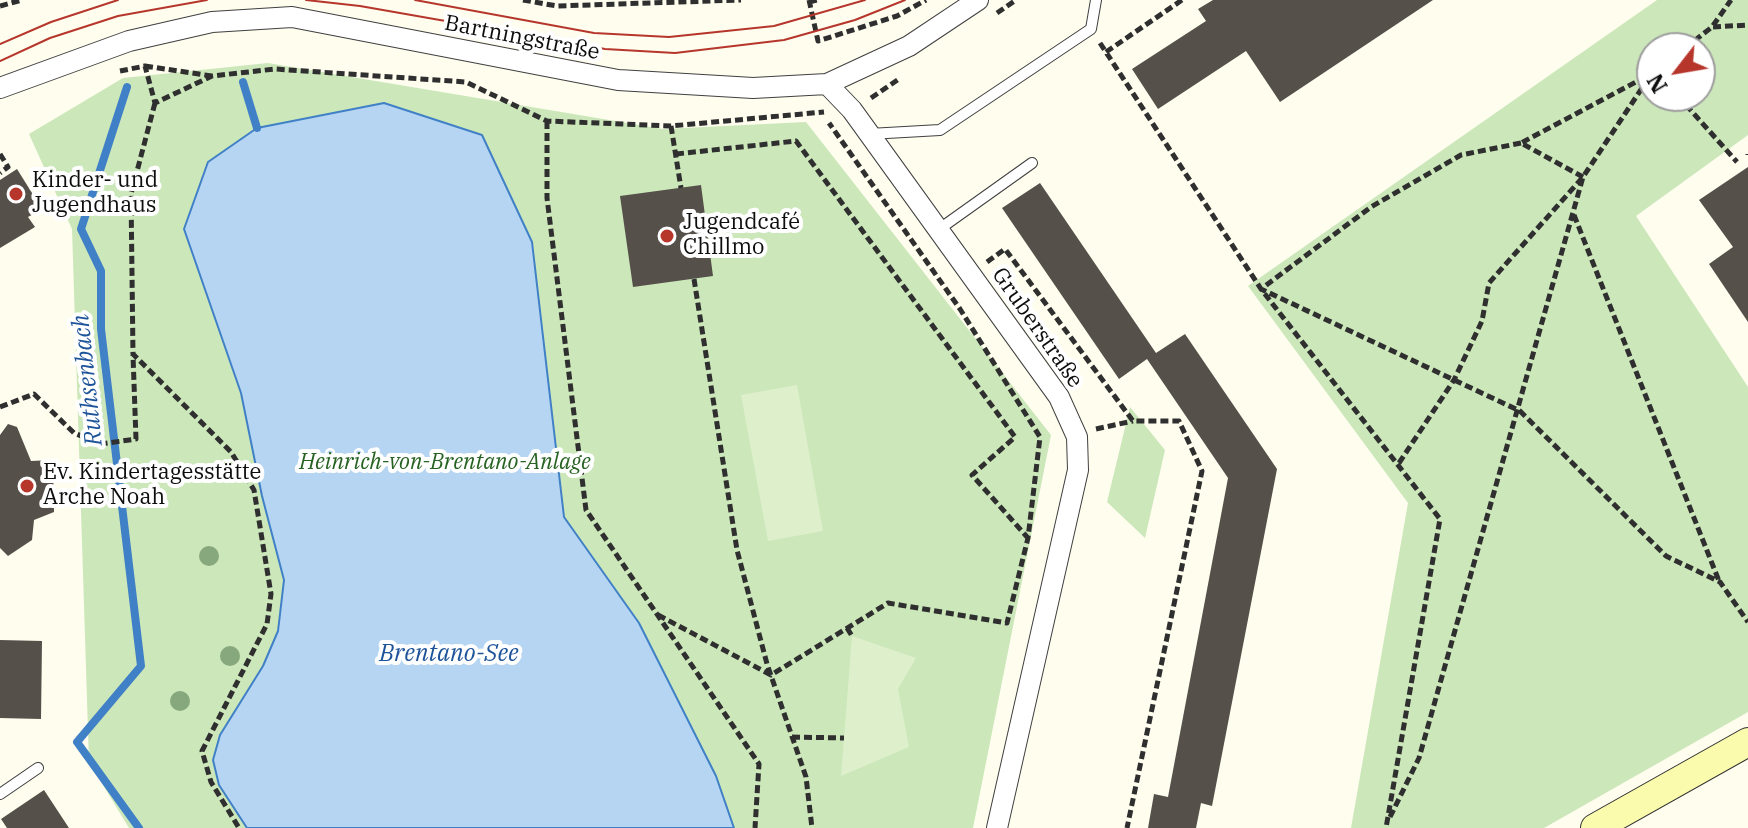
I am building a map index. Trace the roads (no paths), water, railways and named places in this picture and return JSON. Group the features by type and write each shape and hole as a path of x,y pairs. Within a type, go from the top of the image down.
{"street":[{"name":"Bartningstraße","path":"0,88 129,41 212,22 292,17 618,80 753,88 827,84 909,46 978,0"},
{"name":"Gruberstraße","path":"827,84 852,110 1059,397 1077,437 1078,470 997,828"},
{"path":"1595,828 1748,742"}],"lane":[{"path":"869,134 940,130 1091,29 1096,0"},
{"path":"938,230 1032,163"},
{"path":"0,794 38,768"}],"water":[{"name":"Brentano-See","path":"384,103 482,135 532,242 564,517 639,623 716,776 734,828 247,828 219,785 213,760 220,735 263,666 278,631 284,580 262,496 241,393 184,229 208,162 257,128"}],"waterway":[{"path":"243,82 257,128"},
{"name":"Ruthsenbach","path":"127,87 81,229 101,271 101,329 141,666 77,742 139,828"}],"tram line":[{"path":"0,44 51,22 118,0"},
{"path":"0,61 50,38 118,16 207,0"},
{"path":"306,0 360,6 605,49 675,53 784,40 855,20 905,0"},
{"path":"415,0 594,33 669,37 774,26 865,0"}],"place":[{"name":"Kinder- und Jugendhaus","path":"16,194"},
{"name":"Jugendcafé Chillmo","path":"667,236"},
{"name":"Ev. Kindertagesstätte Arche Noah","path":"27,486"}],"park label":[{"name":"Heinrich-von-Brentano-Anlage","path":"445,463"}]}
